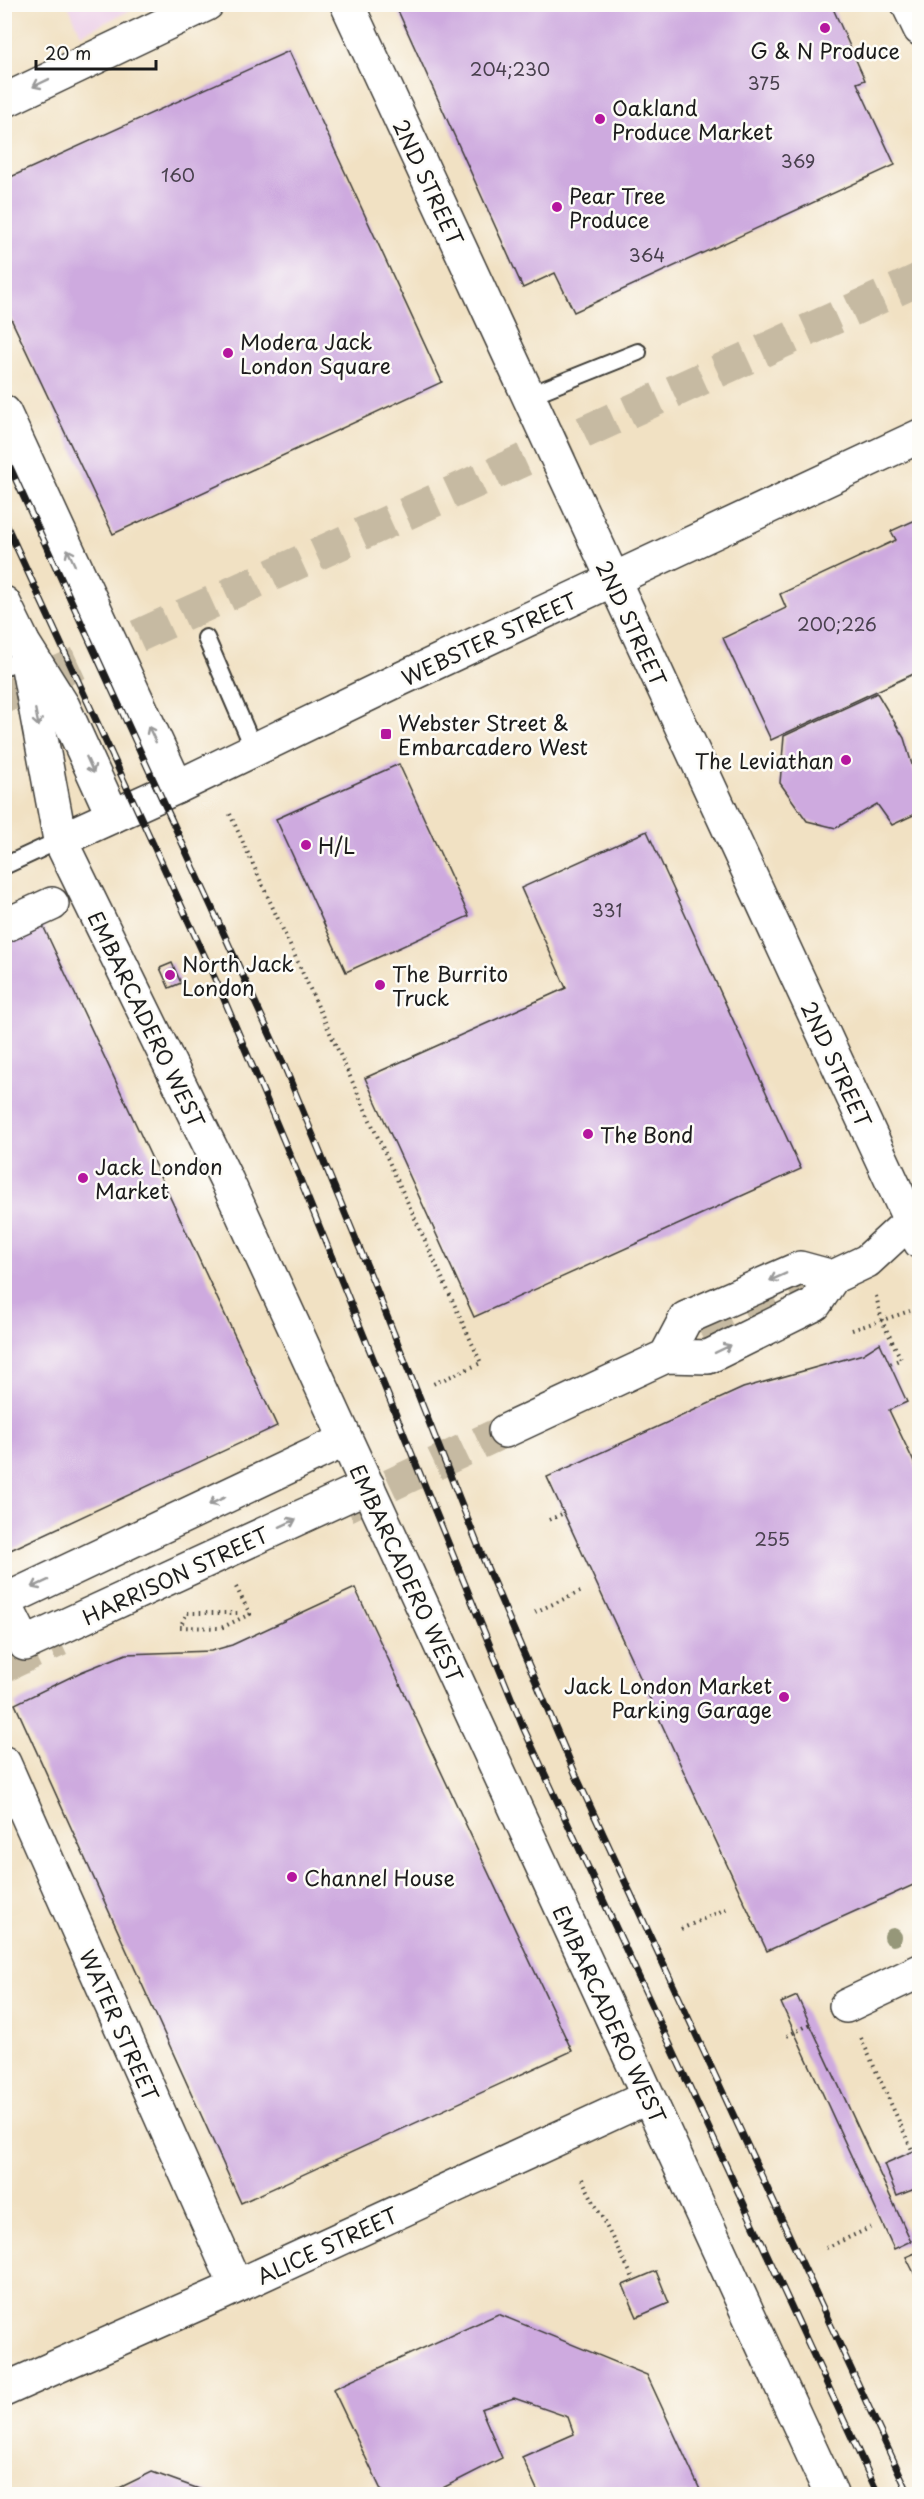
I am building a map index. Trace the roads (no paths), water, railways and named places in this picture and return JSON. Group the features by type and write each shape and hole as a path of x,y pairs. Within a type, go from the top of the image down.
{"street":[{"path":"4,101 207,4"},
{"name":"2ND STREET","path":"347,4 612,580 916,1225"},
{"path":"908,4 920,29"},
{"path":"4,412 177,787"},
{"name":"WEBSTER STREET","path":"60,840 920,436"},
{"name":"EMBARCADERO WEST","path":"4,603 60,840 227,1181 831,2494"},
{"name":"EMBARCADERO WEST","path":"17,655 63,706 113,816"},
{"path":"4,926 52,904"},
{"path":"505,1431 666,1356 708,1356 815,1304 833,1277 867,1261 916,1225"},
{"path":"666,1356 686,1318 800,1268 833,1277"},
{"name":"HARRISON STREET","path":"345,1440 4,1602 25,1644 368,1486"},
{"name":"WATER STREET","path":"4,1764 236,2286"},
{"path":"846,2006 920,1971"},
{"name":"ALICE STREET","path":"4,2390 648,2097"}],"lane":[{"path":"528,396 638,352"},
{"path":"206,638 254,749"},
{"path":"4,866 60,840"}],"tunnel":[{"path":"4,697 920,279"},
{"path":"658,1359 845,1272"},
{"path":"346,1506 530,1419"},
{"path":"4,1666 60,1640"}],"railway":[{"path":"4,454 283,1063 369,1271 483,1558 578,1780 909,2494"},
{"path":"4,520 221,992 300,1179 523,1727 878,2494"}],"place":[{"name":"G & N Produce","path":"825,28"},
{"name":"Oakland Produce Market","path":"600,119"},
{"name":"Pear Tree Produce","path":"557,207"},
{"name":"Modera Jack London Square","path":"228,353"},
{"name":"Webster Street & Embarcadero West","path":"386,734"},
{"name":"The Leviathan","path":"846,760"},
{"name":"H/L","path":"306,845"},
{"name":"North Jack London","path":"170,975"},
{"name":"The Burrito Truck","path":"380,985"},
{"name":"The Bond","path":"588,1134"},
{"name":"Jack London Market","path":"83,1178"},
{"name":"Jack London Market Parking Garage","path":"784,1697"},
{"name":"Channel House","path":"292,1877"}]}
